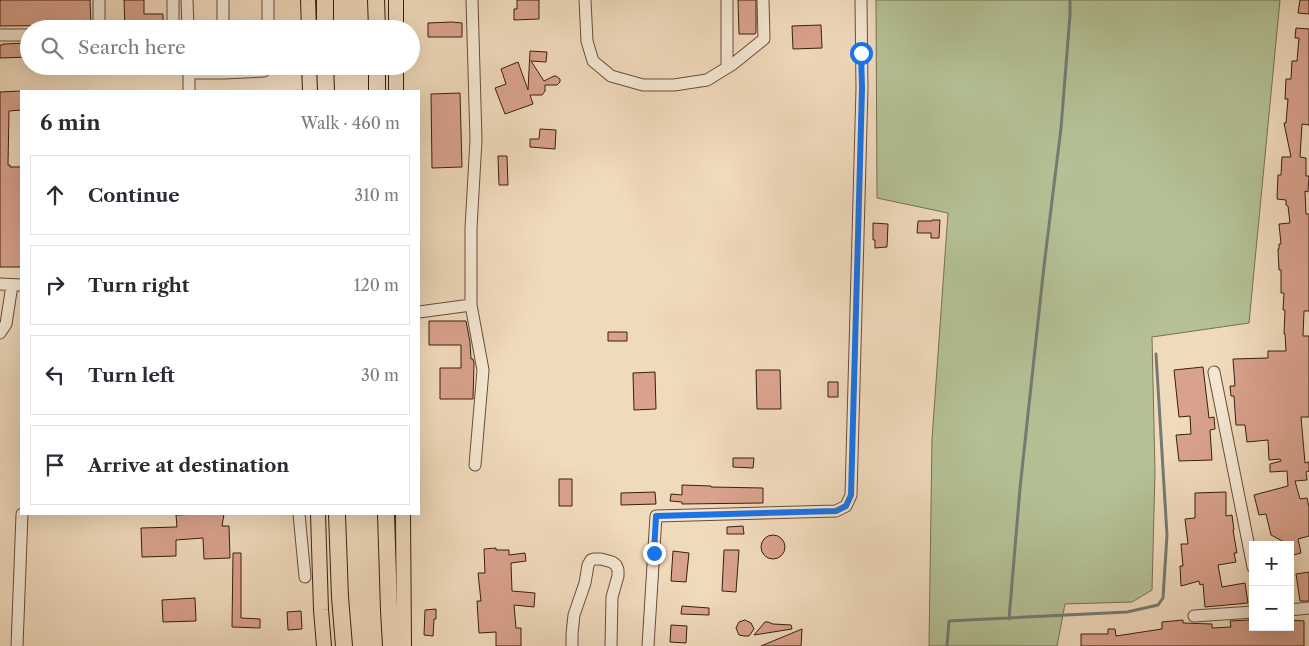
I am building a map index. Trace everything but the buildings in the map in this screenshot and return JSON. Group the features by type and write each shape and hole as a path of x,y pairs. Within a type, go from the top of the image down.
{"highway":[{"path":"325,0 325,20"},
{"path":"376,0 377,20"},
{"path":"325,75 326,90"},
{"path":"377,75 377,90"},
{"path":"337,515 344,646"},
{"path":"386,515 391,646"}],"main road":[{"path":"308,0 309,20"},
{"path":"396,0 396,20"},
{"path":"310,75 310,90"},
{"path":"396,75 396,90"},
{"path":"318,515 324,646"},
{"path":"402,515 404,646"}],"street":[{"path":"99,0 99,20"},
{"path":"172,0 173,20"},
{"path":"188,0 188,20"},
{"path":"223,0 223,20"},
{"path":"268,0 268,20"},
{"path":"472,0 476,140 471,228 471,305 483,370 475,465"},
{"path":"585,0 587,40 593,61 611,76 643,85 674,85 707,80 727,67 764,39 763,0"},
{"path":"727,0 727,67"},
{"path":"648,646 656,516 836,511 846,506 851,495 862,88 861,0"},
{"path":"0,35 20,35"},
{"path":"189,75 189,90"},
{"path":"0,284 17,285 6,324 0,333"},
{"path":"420,312 471,305"},
{"path":"1214,372 1249,547"},
{"path":"17,646 22,515"},
{"path":"299,515 305,577"},
{"path":"572,646 574,615 588,565 594,559 612,562 618,570 612,597 611,646"},
{"path":"1294,610 1309,608"},
{"path":"1194,616 1249,612"}],"green space":[{"path":"876,0 1280,0 1249,323 1152,337 1155,472 1152,590 1132,602 1065,604 1057,646 929,646 932,439 948,213 877,198"}],"waterway":[{"path":"1009,619 1020,488 1061,128 1070,0"},
{"path":"947,646 949,621 1127,612 1158,605 1163,598 1167,535 1156,354"}],"route":[{"path":"654,553 656,516 836,511 846,506 851,495 862,88 861,53"}]}
